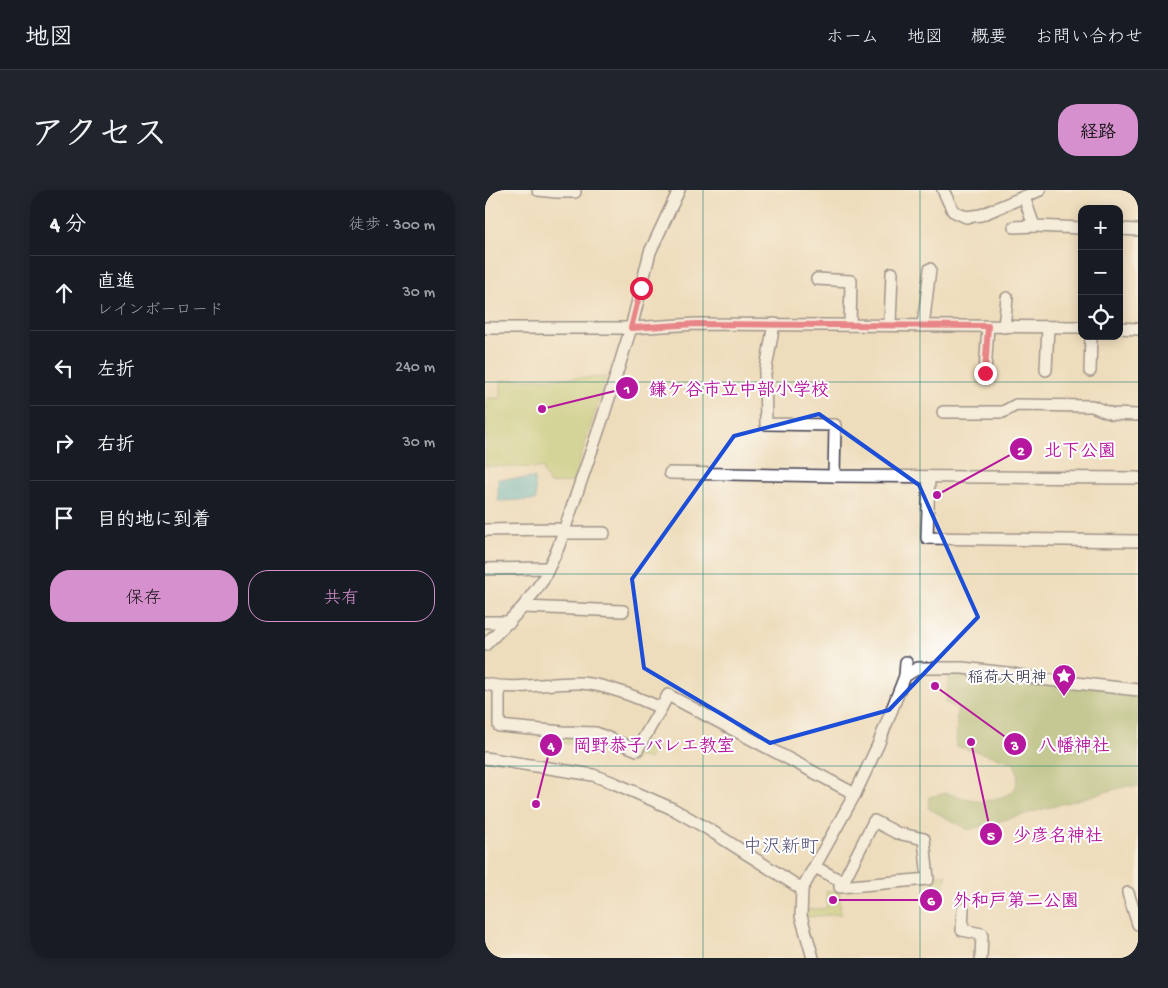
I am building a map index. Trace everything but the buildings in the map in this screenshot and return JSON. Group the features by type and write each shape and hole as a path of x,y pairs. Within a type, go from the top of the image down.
{"street":[{"path":"538,190 555,192 575,192 575,190"},
{"path":"485,645 523,607 543,580 563,531 602,420 631,328 650,252 679,190"},
{"path":"943,190 953,210 966,217 981,215 1040,190"},
{"path":"1023,197 1034,226"},
{"path":"1014,227 1078,228"},
{"path":"1123,230 1138,230"},
{"path":"923,326 930,269"},
{"path":"890,324 892,273"},
{"path":"817,279 851,281 850,325"},
{"path":"1004,326 1007,298"},
{"path":"485,328 631,328 696,324 890,324 1078,327"},
{"path":"774,324 765,374 766,424 835,425 835,476"},
{"path":"985,373 988,326"},
{"path":"1047,370 1048,328"},
{"path":"1123,328 1138,329"},
{"path":"1090,371 1091,340"},
{"path":"943,412 1003,412 1016,406 1092,406 1112,414 1138,415"},
{"path":"670,473 1138,478"},
{"path":"929,477 927,538 1138,541"},
{"path":"485,530 558,529 568,533 604,533"},
{"path":"485,569 548,568"},
{"path":"523,607 619,614"},
{"path":"485,622 509,622"},
{"path":"813,958 801,916 802,889 855,794 878,744 905,676 906,662"},
{"path":"905,676 918,668 962,668 1138,690"},
{"path":"485,684 499,687 525,687 581,683 612,689 661,708"},
{"path":"499,687 499,726 596,733 637,750 668,695 855,794"},
{"path":"485,758 593,775 673,809 802,889"},
{"path":"874,821 897,833 924,839 928,879 840,887 843,882 874,821"},
{"path":"815,867 843,882"},
{"path":"1128,893 1138,924"},
{"path":"963,908 958,929 982,934 981,958"}],"highlighted area":[{"path":"819,414 919,485 978,617 889,710 770,743 644,668 632,579 734,436"}],"green space":[{"path":"606,377 573,482 549,484 543,468 485,466 487,398 501,398 501,380"},
{"path":"955,670 1138,693 1138,787 1127,786 968,830 928,808 929,797 946,793 982,802 1005,796 1013,791 1016,786 1018,773 1013,762 956,746 957,708 945,703 949,679"},
{"path":"544,736 593,736 639,754 648,741 656,747 649,759 637,756 633,763 606,751 543,740"},
{"path":"934,875 947,875 938,905 934,904"},
{"path":"839,890 841,914 807,917 806,910 827,908 826,891"}],"water":[{"path":"535,478 536,500 498,501 498,479"}],"place":[{"name":"鎌ケ谷市立中部小学校","path":"542,409"},
{"name":"北下公園","path":"937,495"},
{"name":"八幡神社","path":"935,686"},
{"name":"稲荷大明神","path":"1064,697"},
{"name":"少彦名神社","path":"971,742"},
{"name":"岡野恭子バレエ教室","path":"536,804"},
{"name":"外和戸第二公園","path":"833,900"}],"district":[{"name":"中沢新町","path":"781,845"}],"route":[{"path":"641,288 631,328 696,324 988,326 985,373"}]}
